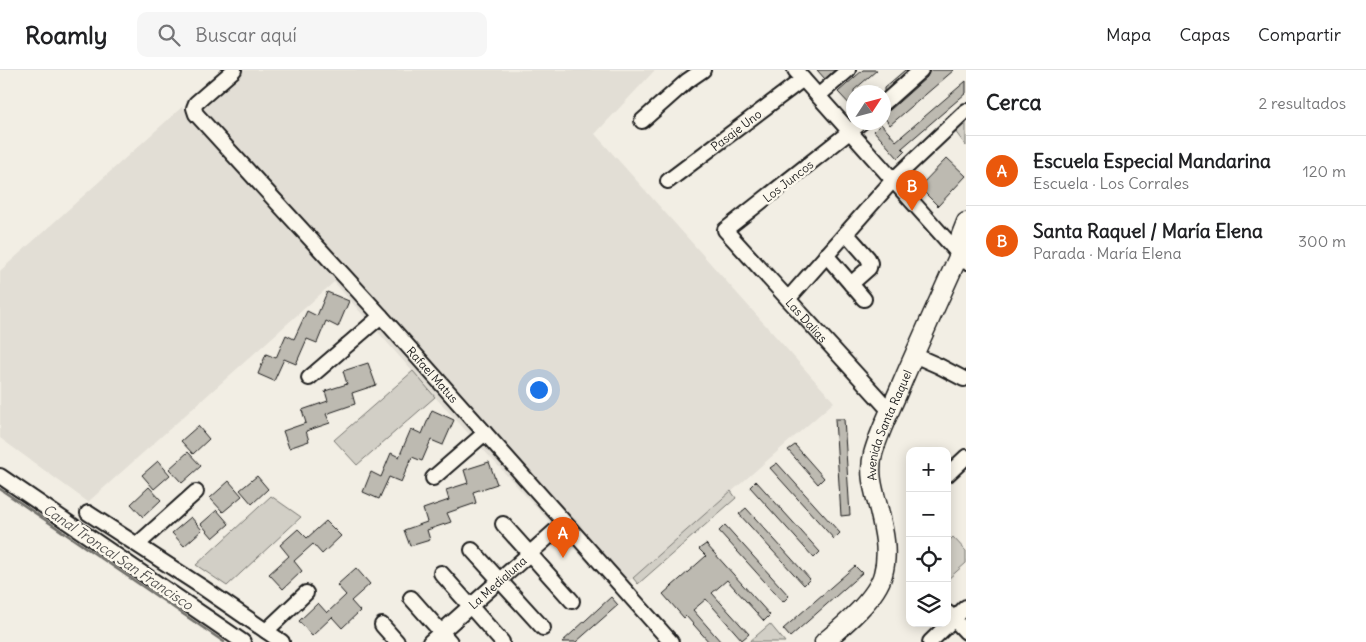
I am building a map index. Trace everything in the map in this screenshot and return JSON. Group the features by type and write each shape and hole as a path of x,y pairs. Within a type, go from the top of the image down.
{"main road":[{"name":"Avenida Santa Raquel","path":"824,642 866,602 878,587 883,574 886,543 872,483 871,465 879,435 914,355 964,256 958,246 966,222"}],"street":[{"name":"Rafael Matus","path":"234,70 197,102 194,108 196,114 381,316 672,642"},
{"path":"642,121 687,81 703,70"},
{"path":"818,96 848,70"},
{"path":"891,97 921,70"},
{"path":"799,74 893,180 964,256"},
{"name":"Pasaje Uno","path":"668,181 799,74"},
{"path":"788,299 893,180 966,111"},
{"name":"Los Juncos","path":"725,230 851,132"},
{"name":"Las Dalias","path":"725,230 890,411"},
{"path":"846,233 870,263 869,268 851,284"},
{"path":"826,255 864,299"},
{"path":"309,378 381,316"},
{"path":"914,355 964,379"},
{"path":"433,478 485,433"},
{"path":"951,471 966,457"},
{"path":"0,476 243,642"},
{"path":"138,544 196,492"},
{"path":"88,513 138,544 282,642"},
{"name":"La Medialuna","path":"430,642 445,637 470,606 564,523"},
{"path":"503,524 572,601"},
{"path":"472,550 543,628"},
{"path":"440,573 502,642"},
{"path":"266,631 306,593"},
{"path":"411,598 445,637"},
{"path":"951,614 966,607"},
{"path":"951,616 966,632"},
{"path":"382,625 397,642"},
{"path":"930,642 941,627"}],"shaded area":[{"path":"243,70 655,70 595,134 834,402 633,578 614,592 435,397 334,282 88,502 0,438 0,271 182,107 190,117"},
{"path":"966,119 966,146 955,131"},
{"path":"413,371 435,397 357,465 334,440"},
{"path":"731,491 736,498 638,584 633,578"},
{"path":"271,496 301,517 227,586 196,565"},
{"path":"953,537 966,551 966,563 951,576 951,539"},
{"path":"770,624 785,642 749,642"}],"building":[{"path":"817,70 835,70 825,79"},
{"path":"863,70 877,70 860,85 846,85 846,100 838,92"},
{"path":"905,70 908,70 891,86 888,85"},
{"path":"930,70 954,70 891,124 891,109 927,77"},
{"path":"966,81 966,93 902,148 905,151 898,158 874,131 886,130 896,141"},
{"path":"947,158 966,176 938,206 919,187"},
{"path":"327,292 349,301 338,327 326,321 317,343 307,339 296,364 284,359 274,381 258,374 266,354 276,358 286,335 294,339 307,311 317,316"},
{"path":"368,363 376,385 352,393 355,404 326,414 330,423 306,431 309,441 289,448 283,431 306,423 302,410 328,401 325,391 347,384 343,371"},
{"path":"432,410 454,420 443,445 431,440 422,461 412,457 401,482 389,477 379,499 363,492 371,472 381,477 391,453 399,457 411,429 422,434"},
{"path":"835,419 844,419 850,515 841,516"},
{"path":"198,426 209,439 193,454 181,441"},
{"path":"795,445 824,478 818,484 788,450"},
{"path":"188,452 201,466 182,483 169,469"},
{"path":"158,461 170,475 154,489 142,475"},
{"path":"489,462 497,484 473,492 476,503 447,513 451,522 427,530 430,540 410,546 404,530 427,522 423,509 449,500 446,490 468,483 464,470"},
{"path":"777,463 840,533 834,539 770,468"},
{"path":"257,476 268,489 252,504 240,490"},
{"path":"229,481 242,496 223,512 210,498"},
{"path":"756,481 820,552 814,558 750,487"},
{"path":"149,487 161,500 143,517 131,504"},
{"path":"746,508 810,579 804,585 739,514"},
{"path":"217,510 229,524 213,538 201,524"},
{"path":"191,517 202,530 184,546 172,533"},
{"path":"326,521 341,536 322,554 313,544 294,561 302,571 283,589 269,574 289,556 280,545 298,529 307,538"},
{"path":"725,525 789,596 783,602 719,531"},
{"path":"706,544 770,615 764,621 727,580 712,593 749,634 742,640 706,599 693,610 721,642 709,642 663,594 706,556 699,549"},
{"path":"855,566 862,573 790,637 783,629"},
{"path":"356,568 370,584 351,601 360,611 342,628 332,617 312,636 299,621 318,603 327,613 346,595 337,585"},
{"path":"611,597 618,605 576,642 562,642"}],"waterway":[{"name":"Canal Troncal San Francisco","path":"0,489 224,642"}],"place":[{"name":"Santa Raquel / María Elena","path":"912,211"},
{"name":"Escuela Especial Mandarina","path":"563,558"}]}
